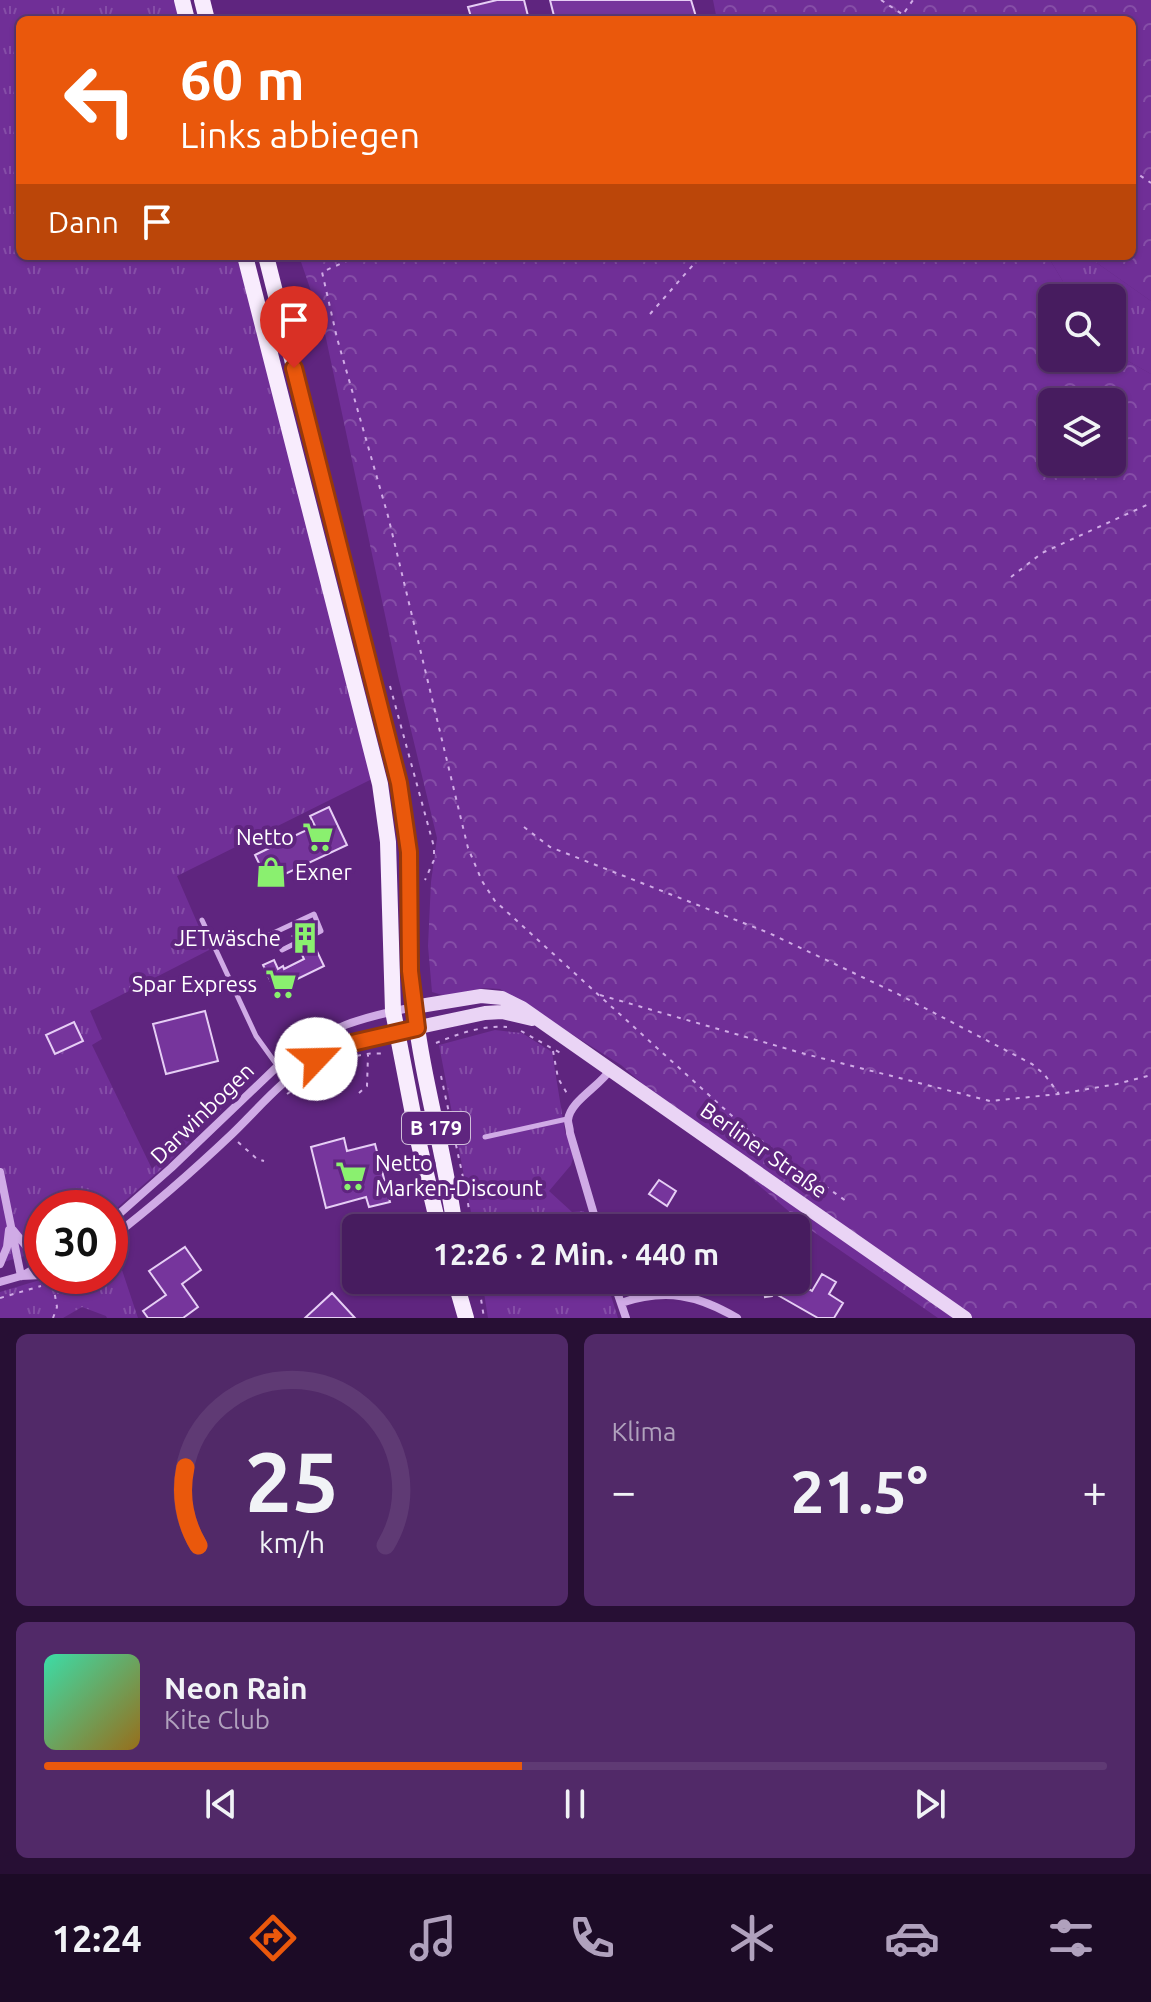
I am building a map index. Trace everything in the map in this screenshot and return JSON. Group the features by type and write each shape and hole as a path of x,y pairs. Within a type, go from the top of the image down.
{"main road":[{"name":"B 179","path":"246,260 380,784 388,842 393,1011 436,1214"},
{"name":"B 179","path":"267,260 399,783 410,873 410,971 414,1007 452,1214"},
{"path":"461,1294 466,1318"}],"street":[{"name":"Berliner Straße","path":"414,1007 492,996 522,1008 965,1318"},
{"name":"Darwinbogen","path":"128,1206 302,1047 339,1026 371,1015 414,1007"},
{"name":"Berliner Straße","path":"396,1032 485,1013 502,1012 537,1019"},
{"name":"Darwinbogen","path":"128,1224 182,1180 299,1070 333,1050 396,1032"},
{"path":"594,1214 568,1119 575,1104 610,1070"},
{"path":"0,1172 21,1276"},
{"path":"10,1226 24,1244"},
{"path":"0,1264 7,1247 10,1226"},
{"path":"0,1282 24,1276"},
{"path":"618,1294 626,1318"},
{"path":"621,1303 669,1295 689,1297 706,1301 737,1318"}],"lane":[{"path":"267,936 314,914 321,931 313,935"},
{"path":"202,920 256,1036 287,1079"},
{"path":"282,950 296,943"},
{"path":"485,1137 568,1119"}],"path":[{"path":"881,0 903,15 913,0"},
{"path":"349,260 322,272 337,338 388,516 468,848 482,881 495,901 752,1134 846,1201"},
{"path":"650,314 697,260"},
{"path":"1011,577 1042,553 1151,503"},
{"path":"524,827 550,847 769,933 909,1000 1032,1064 1059,1094"},
{"path":"598,995 805,1054 990,1101 1059,1094 1151,1075"},
{"path":"420,1047 457,1034 500,1027 522,1031 565,1055"},
{"path":"553,1049 558,1078 575,1104"},
{"path":"285,1096 333,1066 368,1054 400,1051"},
{"path":"359,1093 367,1086 368,1054"},
{"path":"237,1141 257,1159 264,1161"},
{"path":"0,1298 24,1291"},
{"path":"53,1318 57,1307 55,1294"},
{"path":"480,1294 484,1318"}],"green space":[{"path":"0,0 174,0 178,16 16,16 16,260 239,260 372,779 177,876 209,950 90,1011 102,1039 92,1045 152,1169 242,1081 245,1085 167,1164 128,1198 128,1190 24,1190 24,1256 0,1263"},
{"path":"713,0 1151,0 1151,301 1093,260 1136,260 1136,16 716,16"},
{"path":"300,260 1050,260 1065,284 1038,284 1038,372 1126,372 1126,360 1151,374 1151,1318 938,1318 810,1229 810,1214 792,1214 621,1065 500,989 484,988 446,996 432,992 428,946 437,838 398,676 324,329"},
{"path":"1050,260 1093,260 1151,301 1151,374 1126,360 1126,284 1065,284"},
{"path":"495,1030 522,1033 552,1052 565,1132 573,1158 571,1165 549,1191 572,1212 584,1211 585,1214 471,1214 439,1045"},
{"path":"24,1285 24,1294 128,1294 128,1288 138,1318 107,1318 82,1307 63,1318 0,1318 0,1292"},
{"path":"484,1294 610,1294 618,1318 488,1318"}],"building":[{"path":"497,0 524,0 528,16 471,16 468,7"},
{"path":"550,0 691,0 696,16 554,16"},
{"name":"Netto","path":"329,807 347,845 268,882 255,855 315,826 310,816"},
{"path":"306,929 309,939 316,940 313,943 324,966 291,982 293,987 277,995 263,965 274,960 278,969 283,966 284,969 304,959 299,948 301,941 293,936"},
{"path":"205,1011 218,1061 166,1074 153,1024"},
{"path":"74,1022 83,1041 55,1054 46,1035"},
{"name":"Netto Marken-Discount","path":"344,1138 347,1151 375,1144 390,1202 369,1207 366,1197 326,1208 311,1147"},
{"path":"659,1180 676,1191 667,1206 649,1194"},
{"path":"185,1247 201,1270 182,1284 198,1307 183,1318 148,1318 143,1311 166,1295 149,1271"},
{"path":"822,1274 836,1282 829,1294 843,1303 834,1318 818,1318 776,1294 810,1294"},
{"path":"332,1293 355,1318 305,1318"}],"place":[{"name":"Netto","path":"318,837"},
{"name":"Exner","path":"271,872"},
{"name":"JETwäsche","path":"305,938"},
{"name":"Spar Express","path":"281,984"},
{"name":"Netto Marken-Discount","path":"351,1176"}],"route":[{"path":"294,368 399,783 409,852 410,971 417,1028 352,1043 316,1059"}]}
